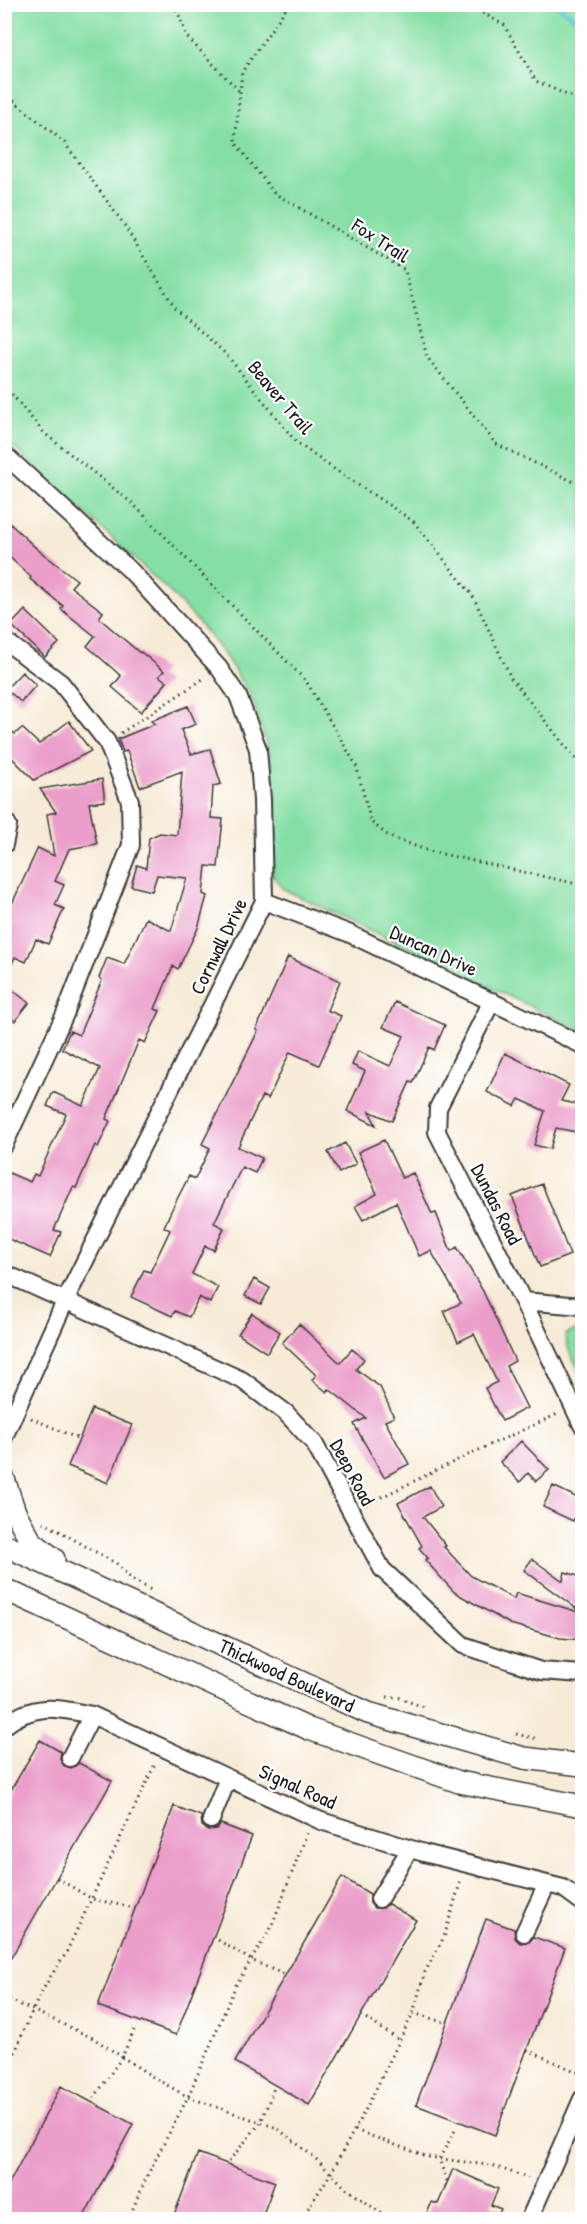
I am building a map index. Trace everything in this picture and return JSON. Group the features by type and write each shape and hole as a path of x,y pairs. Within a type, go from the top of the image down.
{"main road":[{"path":"4,1479 15,1512 31,1541 80,1580"},
{"name":"Thickwood Boulevard","path":"4,1545 368,1713 524,1758 582,1765"},
{"name":"Thickwood Boulevard","path":"4,1589 309,1729 459,1782 582,1806"},
{"path":"4,1604 26,1599"}],"street":[{"name":"Cornwall Drive","path":"4,454 131,571 219,668 238,696 258,749 262,800 264,901 66,1299 4,1437"},
{"path":"4,640 61,683 107,742 130,801 131,845 65,1014 4,1145"},
{"path":"4,819 8,825 4,845"},
{"name":"Duncan Drive","path":"264,901 348,933 582,1046"},
{"name":"Dundas Road","path":"492,1001 438,1108 437,1132 523,1301 582,1425"},
{"name":"Deep Road","path":"4,1273 242,1380 286,1413 314,1443 382,1569 463,1645 541,1671 582,1674"},
{"path":"523,1301 582,1306"},
{"name":"Signal Road","path":"4,1726 19,1714 52,1708 92,1715 313,1817 410,1849 563,1888 582,1902"},
{"path":"70,1758 92,1715"},
{"path":"211,1820 228,1778"},
{"path":"378,1899 410,1849"},
{"path":"524,1933 547,1884"},
{"path":"529,2220 582,2099"}],"path":[{"path":"175,4 187,37 240,92"},
{"name":"Fox Trail","path":"289,4 242,72 235,142 274,193 405,270 428,357 496,444 582,486"},
{"path":"467,4 504,25 536,81 582,102"},
{"name":"Beaver Trail","path":"4,93 64,142 123,223 175,308 226,354 296,442 413,521 474,596 511,678 582,768"},
{"path":"4,385 44,433 133,504 306,681 356,765 371,822 390,837 429,851 582,885"},
{"path":"107,742 219,668"},
{"path":"351,1512 468,1455 573,1408"},
{"path":"16,1411 79,1439"},
{"path":"37,1518 117,1564 131,1579 158,1593"},
{"path":"382,1696 400,1698 428,1710"},
{"path":"512,1733 546,1740"},
{"path":"4,2081 32,2008 48,1978 65,1955 163,1748"},
{"path":"128,2220 147,2176 188,2097 236,1985 271,1928 313,1817"},
{"path":"305,2220 308,2210 355,2130 413,2013 425,1972 447,1928 465,1863"},
{"path":"57,1878 92,1899 135,1908"},
{"path":"213,1937 285,1975"},
{"path":"4,1997 93,2038 188,2097 277,2128 314,2157 347,2189 391,2220"},
{"path":"413,2013 447,2023"},
{"path":"361,2015 399,2040"},
{"path":"94,2098 122,2057 134,2031"},
{"path":"527,2050 582,2074"},
{"path":"229,2161 261,2122 274,2088"},
{"path":"447,2181 439,2159 457,2127"},
{"path":"355,2130 428,2157 494,2166 545,2183"},
{"path":"4,2180 10,2182"}],"green space":[{"path":"4,5 582,5 582,1031 283,889 272,875 276,795 269,752 252,698 226,657 199,623 168,590 5,439"},
{"path":"582,1328 582,1378 565,1335"}],"building":[{"path":"4,518 37,549 77,580 71,587 103,612 99,618 164,671 159,676 167,682 141,712 112,687 121,676 87,646 95,636 61,609 63,606 30,579 31,577 4,552"},
{"path":"25,610 59,643 45,657 11,625"},
{"path":"22,672 36,685 21,702 6,689"},
{"path":"188,706 196,724 181,730 191,754 210,749 221,784 213,786 211,818 223,819 218,867 206,866 203,894 207,896 198,928 178,969 173,966 155,1009 160,1011 145,1043 139,1040 106,1119 110,1121 98,1147 95,1145 76,1188 73,1187 54,1230 61,1232 50,1257 4,1237 4,1183 9,1173 30,1182 34,1174 38,1176 66,1114 47,1106 53,1092 83,1106 100,1068 62,1049 70,1031 79,1035 102,980 99,978 107,958 124,964 146,918 171,931 187,878 157,875 152,891 131,886 137,865 146,868 149,838 160,833 177,835 182,771 140,787 127,751 123,752 118,739 155,724 151,721"},
{"path":"69,721 91,751 34,780 4,750 4,724 15,734 22,728 39,744"},
{"path":"102,779 105,801 89,803 97,844 69,849 55,881 64,885 55,905 64,909 48,944 36,939 26,962 15,957 4,982 4,921 38,848 54,856 47,814 56,812 40,789"},
{"path":"288,957 340,981 327,1010 341,1016 319,1065 290,1052 268,1099 262,1096 238,1147 262,1158 255,1173 242,1167 214,1223 224,1228 214,1250 205,1246 192,1274 218,1287 210,1303 199,1297 189,1317 175,1311 172,1316 131,1297 144,1270 150,1272 170,1230 164,1227 189,1176 195,1179 210,1148 202,1144 258,1031 256,1030"},
{"path":"4,983 29,1003 15,1021 4,1012"},
{"path":"395,1002 445,1025 434,1050 429,1047 392,1121 369,1111 376,1125 347,1111 365,1071 352,1065 358,1051 390,1066 404,1036 383,1027"},
{"path":"505,1053 569,1085 561,1101 582,1105 582,1133 556,1128 550,1149 534,1145 545,1111 519,1099 515,1106 487,1092"},
{"path":"384,1140 402,1178 413,1173 432,1214 436,1213 451,1251 457,1247 483,1291 515,1361 506,1366 527,1408 502,1421 485,1388 497,1382 474,1334 458,1342 444,1311 461,1303 431,1251 419,1256 396,1202 363,1220 355,1206 377,1194 358,1152"},
{"path":"345,1143 356,1164 339,1173 328,1152"},
{"path":"542,1184 570,1255 540,1267 512,1196"},
{"path":"254,1279 270,1288 261,1304 245,1296"},
{"path":"252,1313 280,1332 267,1353 238,1334"},
{"path":"299,1324 340,1363 352,1349 364,1359 356,1369 380,1387 394,1417 385,1421 409,1464 384,1477 354,1424 366,1418 329,1389 327,1392 312,1380 316,1375 282,1343"},
{"path":"92,1409 132,1425 108,1483 68,1466"},
{"path":"521,1441 549,1470 536,1481 528,1473 520,1482 500,1462"},
{"path":"430,1486 441,1507 423,1517 446,1546 444,1547 471,1576 514,1599 516,1593 582,1613 582,1640 560,1638 510,1624 454,1592 425,1560 428,1558 419,1548 422,1546 398,1503"},
{"path":"553,1486 582,1500 573,1521 543,1507"},
{"path":"532,1559 563,1581 565,1572 582,1577 577,1609 524,1570"},
{"path":"40,1740 61,1752 60,1759 65,1767 71,1768 79,1763 112,1781 4,1970 4,1802"},
{"path":"174,1806 201,1816 202,1826 208,1830 217,1829 221,1824 252,1836 176,2035 98,2006"},
{"path":"342,1877 370,1894 370,1903 374,1908 383,1908 388,1904 416,1920 309,2105 235,2062"},
{"path":"486,1919 514,1929 515,1938 520,1943 529,1942 534,1937 565,1948 495,2135 416,2105"},
{"path":"61,2086 133,2124 82,2220 4,2220 4,2193"},
{"path":"198,2153 275,2182 261,2220 172,2220"},
{"path":"453,2169 498,2189 491,2205 501,2209 496,2220 424,2220 432,2202 438,2204"}],"waterway":[{"path":"555,4 582,23"}]}
